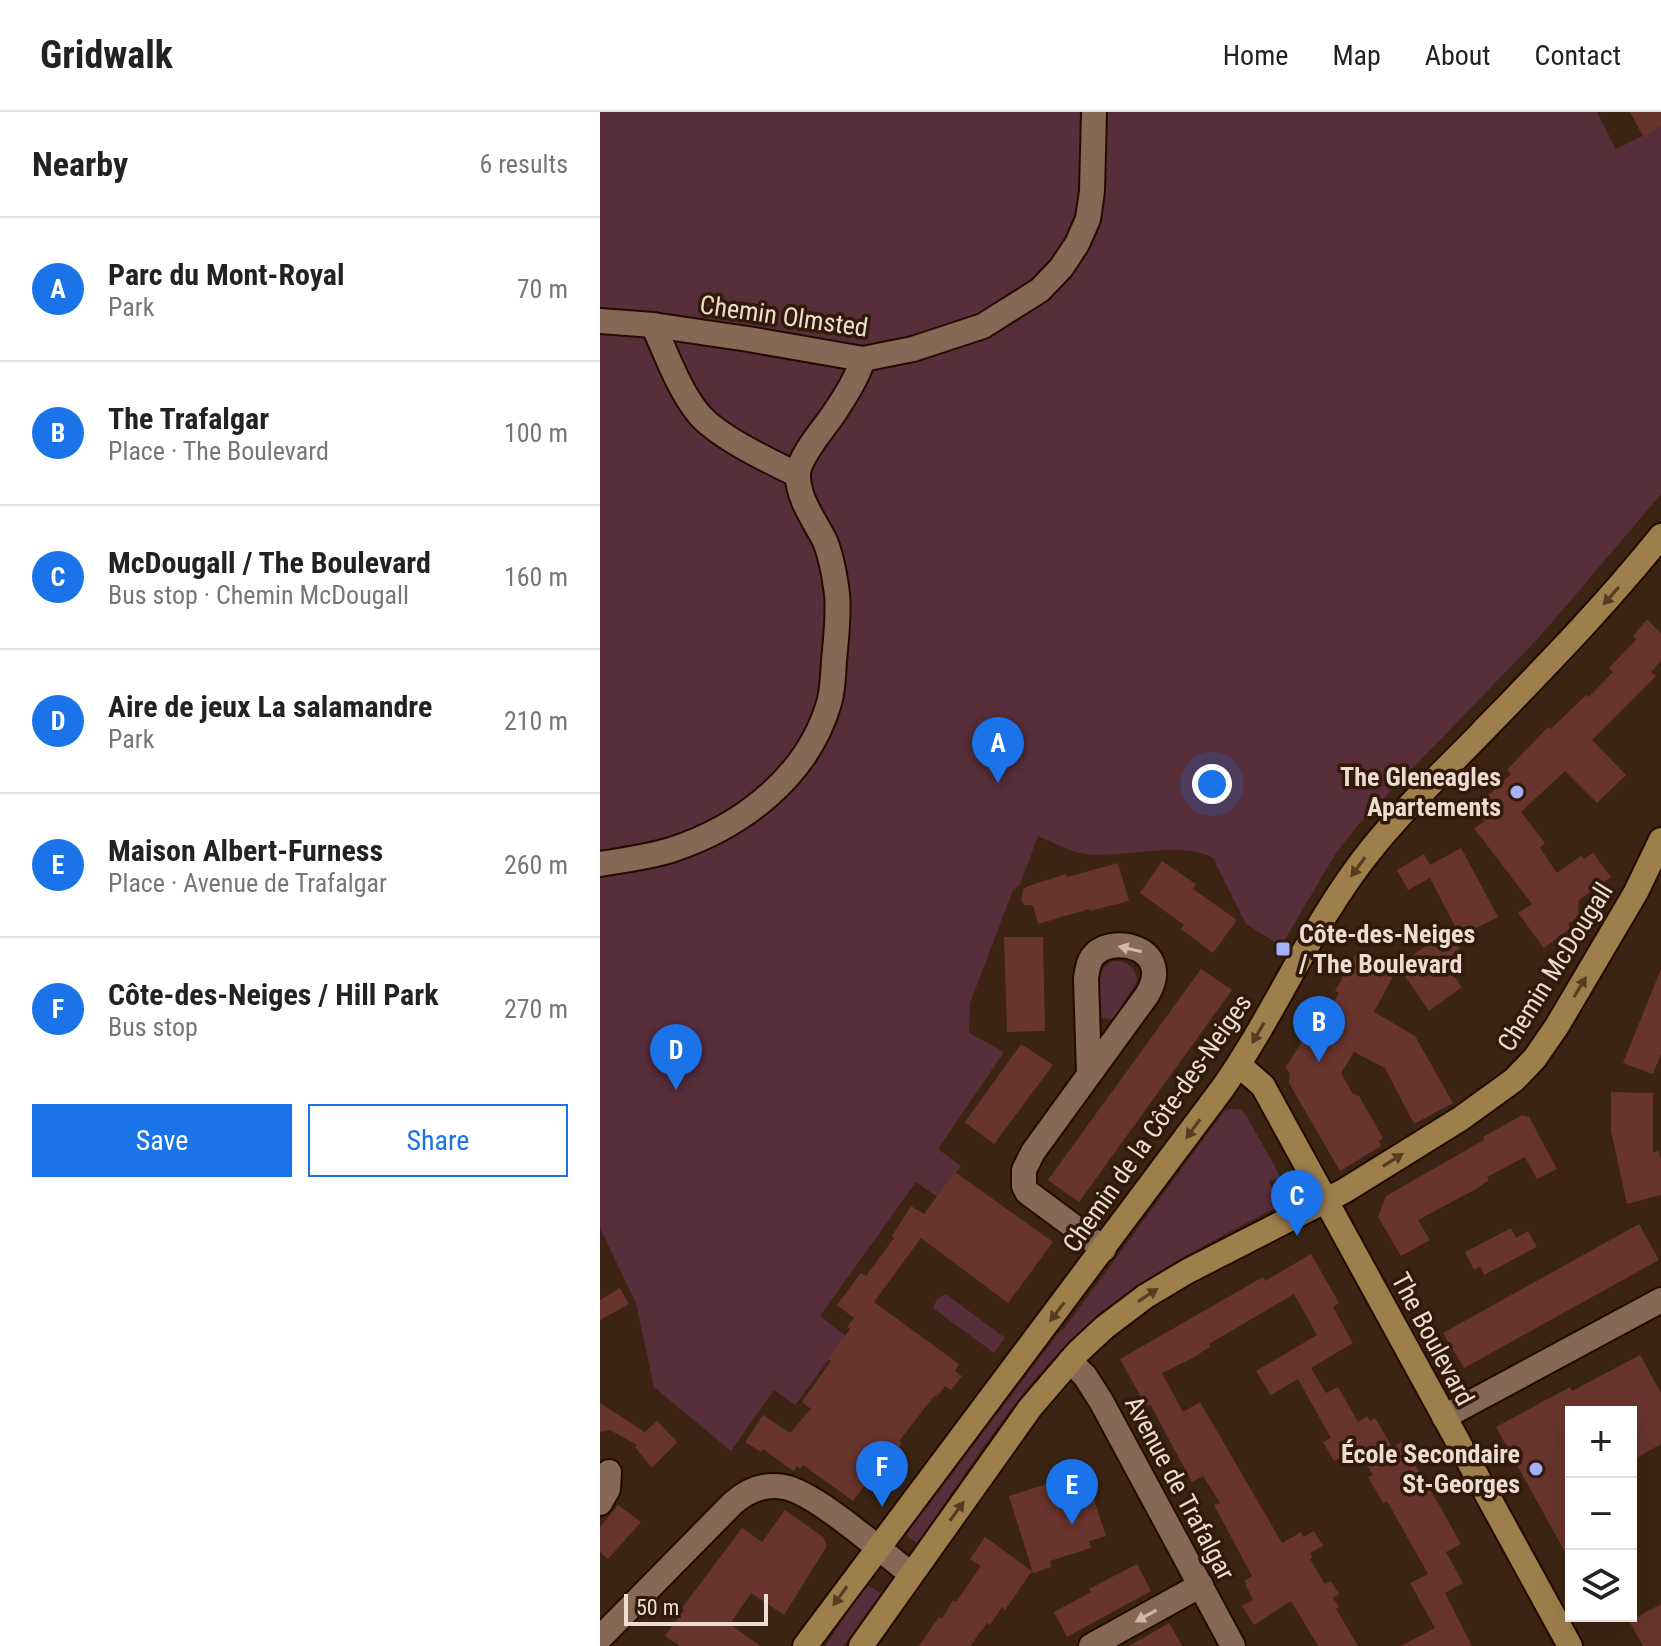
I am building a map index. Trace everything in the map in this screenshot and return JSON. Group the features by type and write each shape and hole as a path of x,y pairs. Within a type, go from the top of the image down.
{"main road":[{"name":"Chemin de la Côte-des-Neiges","path":"805,1646 1239,1065 1334,904 1368,853 1582,629 1661,536"},
{"name":"Chemin McDougall","path":"1070,1361 1116,1318 1159,1288 1325,1200 1485,1102 1525,1070 1557,1026 1608,942 1661,840"},
{"name":"The Boulevard","path":"1239,1065 1263,1086 1570,1646"},
{"path":"861,1646 1030,1408 1070,1361"}],"street":[{"name":"Chemin Olmsted","path":"600,321 653,325 863,359 903,352 983,326 1031,298 1051,280 1077,244 1088,219 1094,171 1094,112"},
{"path":"653,325 685,395 701,417 720,432 798,475"},
{"path":"600,864 668,851 695,842 730,823 784,782 802,760 818,732 830,700 837,594 826,544 806,507 798,475 809,450 854,382 863,359"},
{"path":"1089,1074 1086,981 1089,963 1095,954 1106,949 1121,945 1136,947 1152,962 1152,986 1028,1160 1023,1181 1027,1192 1104,1249"},
{"path":"1444,1417 1661,1300"},
{"name":"Avenue de Trafalgar","path":"1070,1361 1085,1376 1101,1401 1233,1646"},
{"path":"600,1503 608,1489 609,1472"},
{"path":"600,1638 733,1503 756,1489 779,1486 800,1492 911,1574"},
{"path":"1091,1646 1201,1585"}],"shaded area":[{"path":"600,112 1597,112 1616,149 1661,127 1661,494 1543,633 1357,826 1336,853 1281,946 1246,924 1213,858 1185,850 1086,854 1038,836 1020,885 1013,890 970,1003 969,1033 1004,1052 938,1149 961,1166 938,1197 916,1182 820,1316 846,1336 795,1405 774,1390 731,1451 654,1387 636,1303 600,1228"},
{"path":"1113,961 1130,965 1137,981 1113,1020 1100,1017 1098,993 1102,971"},
{"path":"1225,1110 1242,1110 1247,1117 1281,1178 1269,1181 1273,1190 1284,1185 1292,1199 1151,1276 1079,1332 1004,1418 917,1543 906,1535 1063,1330"},
{"path":"946,1294 1005,1338 994,1353 933,1308 937,1299"},
{"path":"867,1585 881,1593 843,1646 825,1646"}],"building":[{"path":"1630,112 1661,112 1661,127 1643,136"},
{"name":"The Gleneagles Apartements","path":"1647,619 1661,634 1661,661 1651,672 1656,676 1592,740 1626,775 1597,803 1565,771 1521,812 1545,843 1540,848 1557,873 1581,856 1584,859 1593,853 1611,877 1579,900 1578,912 1582,915 1544,948 1518,913 1532,904 1474,828 1485,821 1477,816 1481,811 1477,806 1511,774 1507,770 1548,727 1551,729 1586,695 1589,697 1613,672 1609,668 1636,640 1633,636"},
{"path":"1461,848 1498,917 1460,936 1430,878 1408,890 1397,870 1424,854 1430,865"},
{"path":"1162,861 1196,884 1193,889 1237,920 1213,953 1181,929 1184,925 1140,893"},
{"path":"1118,863 1129,901 1038,924 1033,905 1025,905 1021,901 1023,889 1028,886"},
{"path":"1448,930 1460,948 1450,957 1461,969 1453,975 1462,987 1429,1011 1398,966"},
{"path":"1004,937 1043,937 1045,1031 1007,1032"},
{"path":"1358,950 1396,971 1374,1012 1415,1036 1453,1103 1414,1124 1385,1068 1354,1052 1341,1073 1353,1094 1359,1096 1383,1138 1379,1141 1381,1146 1340,1171 1289,1083 1290,1074 1286,1067 1304,1038 1310,1042 1339,993 1335,991"},
{"path":"1201,969 1232,990 1079,1202 1048,1180"},
{"path":"1661,969 1661,1054 1653,1074 1623,1063"},
{"path":"1021,1044 1053,1065 994,1144 965,1122"},
{"path":"1611,1092 1653,1093 1653,1152 1659,1151 1661,1160 1661,1195 1627,1204 1611,1131"},
{"path":"1522,1115 1529,1117 1557,1169 1537,1179 1525,1157 1487,1177 1489,1180 1476,1189 1418,1220 1430,1240 1401,1256 1378,1217 1386,1196"},
{"path":"955,1172 1053,1242 1008,1303 921,1238 874,1302 959,1364 955,1371 962,1376 951,1390 945,1386 937,1397 935,1395 899,1441 902,1443 886,1465 882,1462 853,1501 803,1465 793,1471 763,1449 761,1452 745,1442 763,1415 790,1433 811,1409 802,1402 831,1361 828,1359 850,1329 847,1327 854,1318 837,1305 861,1273 866,1276 894,1238 892,1236 911,1206 924,1214"},
{"path":"1639,1224 1659,1260 1464,1368 1443,1333"},
{"path":"1511,1228 1516,1238 1528,1231 1537,1247 1484,1275 1480,1266 1474,1270 1465,1252"},
{"path":"1311,1254 1339,1303 1333,1307 1353,1343 1311,1368 1326,1393 1338,1387 1358,1422 1367,1416 1370,1421 1375,1418 1393,1448 1401,1442 1439,1505 1461,1544 1446,1552 1463,1583 1445,1593 1472,1646 1401,1646 1435,1628 1410,1583 1428,1574 1387,1501 1383,1503 1368,1477 1373,1475 1357,1448 1334,1461 1323,1442 1331,1438 1298,1379 1271,1395 1256,1371 1317,1335 1294,1294 1209,1344 1210,1347 1191,1359 1162,1373 1183,1412 1200,1402 1282,1543 1301,1532 1303,1537 1314,1531 1323,1546 1310,1553 1310,1559 1325,1584 1331,1581 1339,1594 1333,1598 1339,1607 1336,1609 1358,1646 1318,1646 1291,1601 1254,1625 1242,1606 1253,1600 1244,1581 1252,1576 1214,1505 1220,1503 1203,1476 1192,1482 1150,1404 1146,1406 1120,1359 1263,1277 1265,1281"},
{"path":"620,1288 629,1304 600,1320 600,1300"},
{"path":"1640,1355 1661,1393 1661,1444 1637,1458 1637,1406 1565,1406 1565,1552 1496,1427 1570,1387 1572,1391"},
{"path":"600,1403 645,1432 657,1421 677,1442 652,1468 635,1447 637,1445 610,1430 600,1432"},
{"path":"1085,1472 1106,1536 1089,1541 1091,1548 1050,1561 1052,1567 1033,1573 1009,1496"},
{"path":"618,1505 641,1522 608,1559 600,1552 600,1527"},
{"path":"785,1510 823,1537 827,1546 784,1615 751,1593 730,1624 760,1646 680,1646 665,1636 684,1610 682,1608 742,1528 762,1542"},
{"path":"985,1537 1032,1571 1005,1610 1002,1607 970,1646 919,1646 981,1566 970,1559"},
{"path":"1137,1564 1151,1591 1067,1637 1054,1612"},
{"path":"1661,1604 1661,1646 1643,1646 1630,1622 1637,1622 1637,1617"},
{"path":"1169,1623 1182,1646 1129,1646"}],"place":[{"name":"Parc du Mont-Royal","path":"998,783"},
{"name":"The Gleneagles Apartements","path":"1517,792"},
{"name":"Côte-des-Neiges / The Boulevard","path":"1283,949"},
{"name":"The Trafalgar","path":"1319,1062"},
{"name":"Aire de jeux La salamandre","path":"676,1090"},
{"name":"McDougall / The Boulevard","path":"1297,1236"},
{"name":"École Secondaire St-Georges","path":"1536,1469"},
{"name":"Côte-des-Neiges / Hill Park","path":"882,1507"},
{"name":"Maison Albert-Furness","path":"1072,1525"}]}
